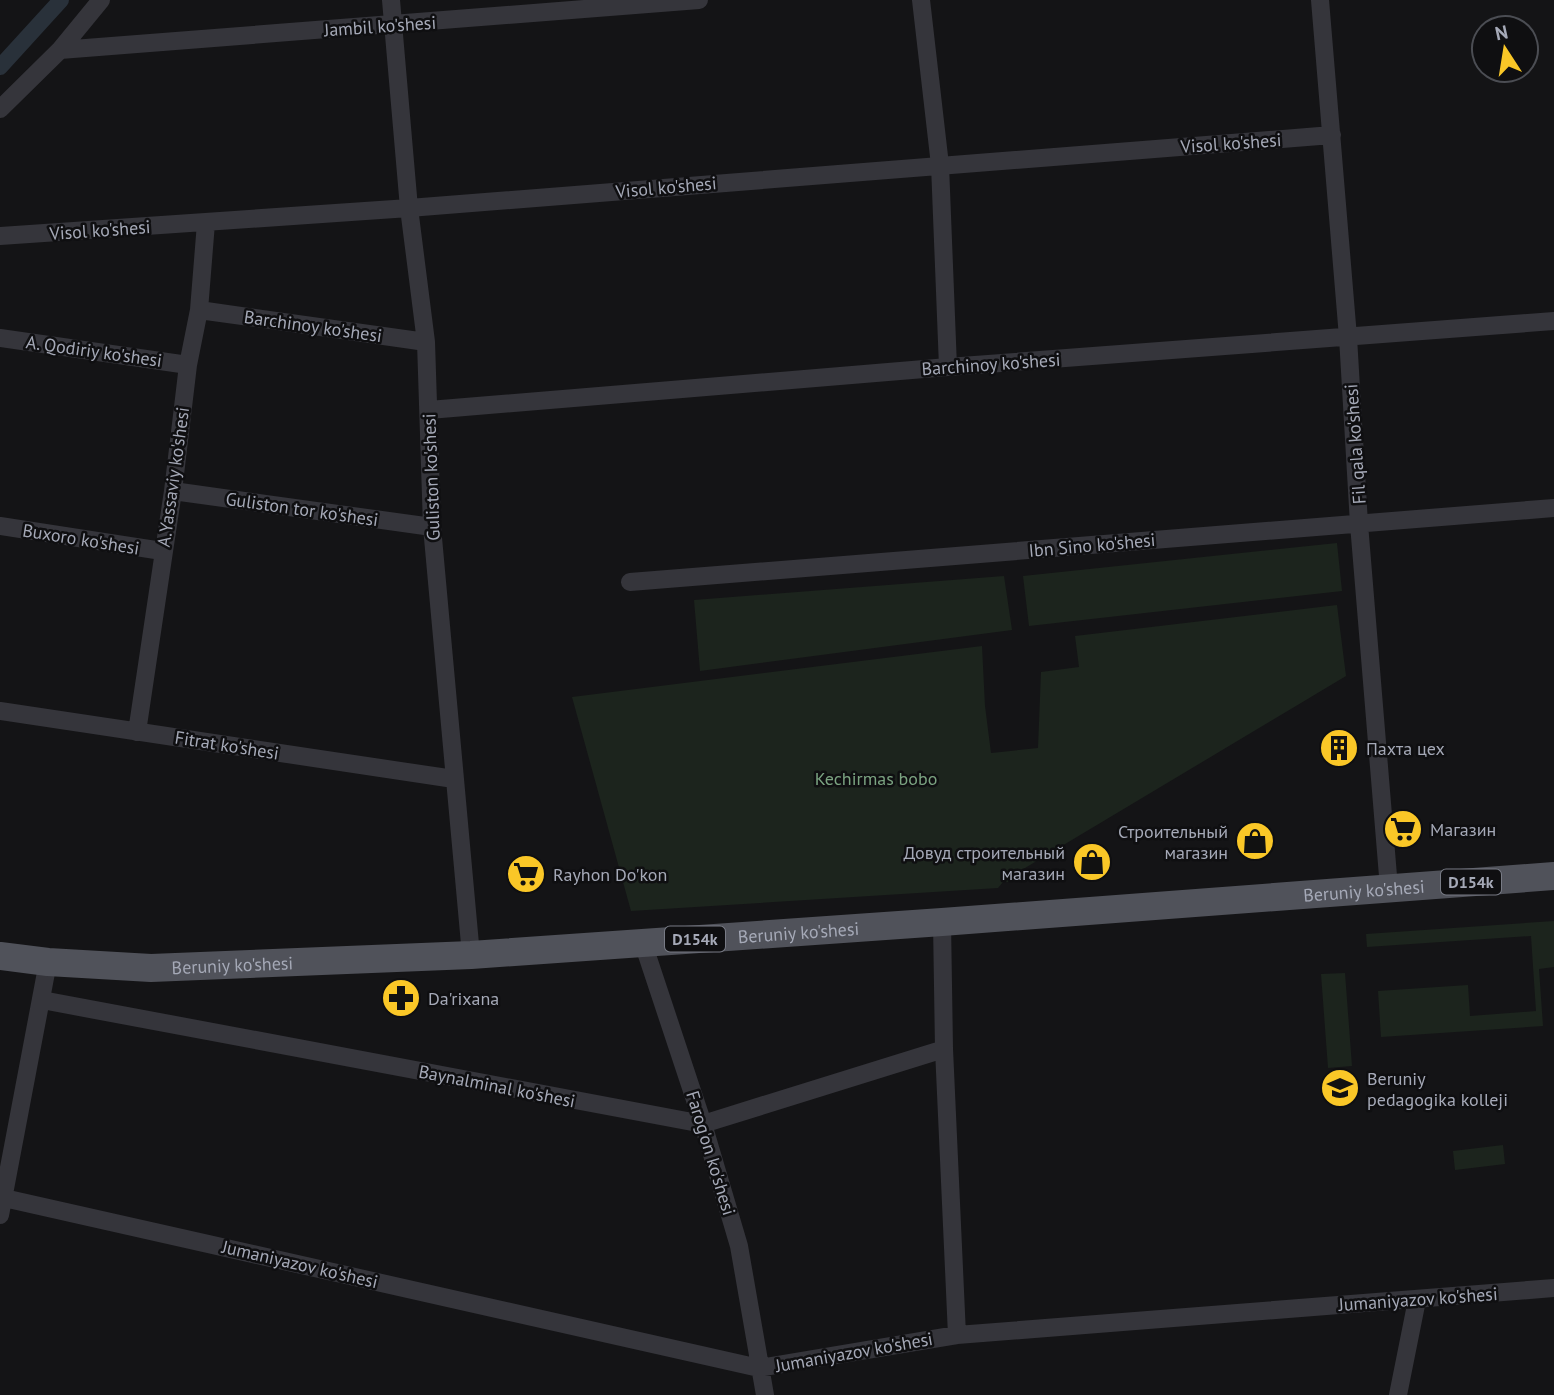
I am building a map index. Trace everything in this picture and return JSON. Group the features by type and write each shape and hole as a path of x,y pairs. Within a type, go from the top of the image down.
{"main road":[{"name":"Beruniy ko'shesi","path":"0,956 48,962 151,968 471,955 1554,876"}],"street":[{"path":"0,109 60,50 101,0"},
{"name":"Guliston ko'shesi","path":"391,0 409,208 426,342 432,527 471,955"},
{"name":"Jambil ko'shesi","path":"60,50 699,0"},
{"path":"922,0 940,165 948,367"},
{"name":"Fil qala ko'shesi","path":"1320,0 1389,888"},
{"name":"Visol ko'shesi","path":"0,236 409,208 1332,135"},
{"name":"A.Yassaviy ko'shesi","path":"137,732 173,491 188,365 199,310 206,223"},
{"name":"Barchinoy ko'shesi","path":"199,310 426,342"},
{"name":"Barchinoy ko'shesi","path":"429,410 1554,321"},
{"name":"A. Qodiriy ko'shesi","path":"0,338 188,365"},
{"name":"Guliston tor ko'shesi","path":"173,491 432,527"},
{"name":"Ibn Sino ko'shesi","path":"631,582 1554,508"},
{"name":"Buxoro ko'shesi","path":"0,526 162,551"},
{"name":"Fitrat ko'shesi","path":"0,711 454,779"},
{"path":"942,922 944,1049 957,1335"},
{"name":"Farog'on ko'shesi","path":"643,943 703,1124 739,1246 765,1395"},
{"path":"2,1206 48,962"},
{"name":"Baynalminal ko'shesi","path":"42,1000 703,1124 944,1049"},
{"name":"Jumaniyazov ko'shesi","path":"2,1206 759,1368 957,1335 1554,1288"},
{"path":"1398,1395 1417,1300"}],"green space":[{"path":"1337,543 1342,591 1029,626 1023,576"},
{"path":"1004,576 1012,630 700,671 694,600"},
{"name":"Kechirmas bobo","path":"1337,605 1346,676 1020,871 1020,882 1003,882 998,888 631,911 572,697 982,646 991,753 1038,748 1041,672 1079,667 1075,636"},
{"path":"1554,921 1554,967 1539,969 1543,1026 1381,1037 1378,991 1468,985 1470,1016 1536,1011 1531,936 1367,947 1366,934"},
{"path":"1345,973 1352,1066 1328,1068 1321,974"},
{"path":"1503,1145 1505,1164 1455,1170 1453,1151"}],"waterway":[{"path":"0,67 61,0"}],"place":[{"name":"Пахта цех","path":"1339,748"},
{"name":"Магазин","path":"1403,829"},
{"name":"Строительный магазин","path":"1255,841"},
{"name":"Довуд строительный магазин","path":"1092,862"},
{"name":"Rayhon Do'kon","path":"526,874"},
{"name":"Da'rixana","path":"401,998"},
{"name":"Beruniy pedagogika kolleji","path":"1340,1088"}]}
